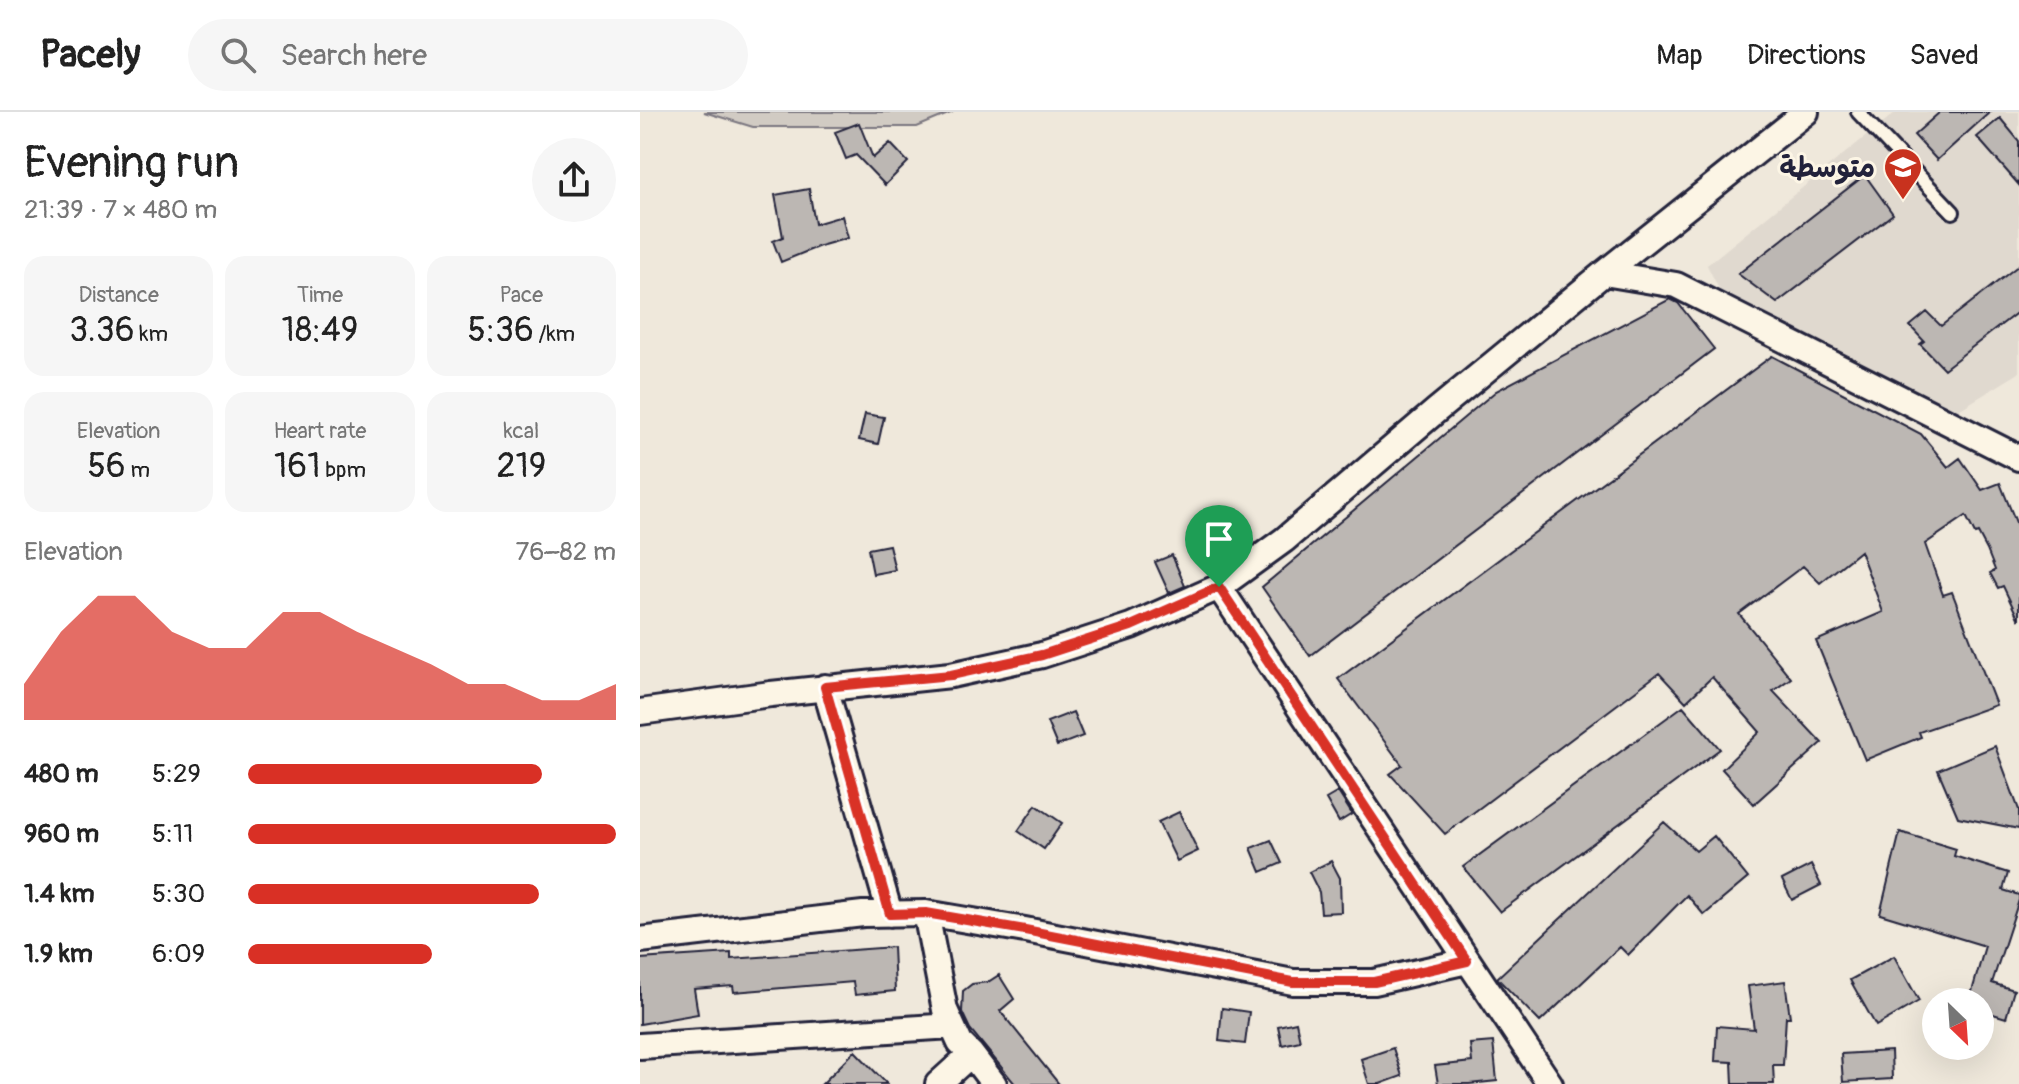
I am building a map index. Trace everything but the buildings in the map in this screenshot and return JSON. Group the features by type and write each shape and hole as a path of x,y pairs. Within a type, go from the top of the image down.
{"street":[{"path":"640,712 825,687 951,675 1042,655 1131,626 1219,587 1284,540 1604,273 1806,112"},
{"path":"1604,273 1676,285 2019,458"},
{"path":"1219,587 1548,1083"},
{"path":"825,687 890,914"},
{"path":"640,940 863,914 926,913 1293,982 1374,982 1467,961"},
{"path":"926,913 945,1010 960,1043 994,1084"},
{"path":"640,1046 952,1026"},
{"path":"938,1084 971,1054"}],"lane":[{"path":"1858,112 1953,212"}],"shaded area":[{"path":"704,112 953,112 917,127 753,127"},
{"name":"متوسطة","path":"1896,112 2019,112 2019,373 1957,411 1721,293 1707,265"}],"place":[{"name":"متوسطة","path":"1903,201"}],"route":[{"path":"1219,587 1467,961 1374,982 1293,982 926,913 890,914 825,687 951,675 1042,655 1131,626 1219,587"}]}
